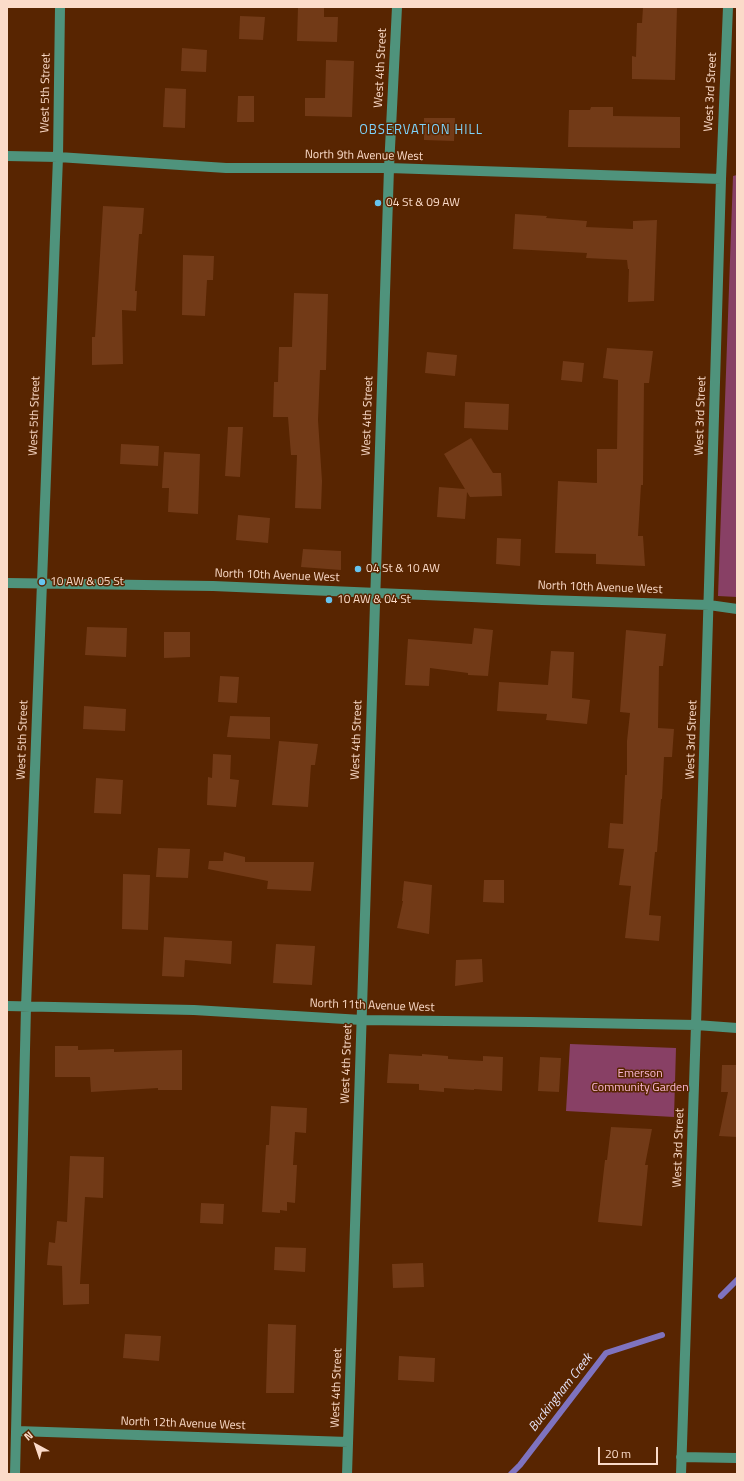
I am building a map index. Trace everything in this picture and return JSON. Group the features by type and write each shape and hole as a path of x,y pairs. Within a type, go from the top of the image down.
{"street":[{"name":"West 5th Street","path":"15,1474 26,1007 58,157 60,7"},
{"name":"West 4th Street","path":"347,1474 389,168 398,7"},
{"name":"West 3rd Street","path":"681,1474 721,179 728,7"},
{"name":"North 9th Avenue West","path":"7,156 58,157 226,168 389,168 721,179"},
{"name":"North 10th Avenue West","path":"7,582 42,584 213,586 709,605 737,609"},
{"name":"North 11th Avenue West","path":"7,1006 194,1010 362,1020 696,1025 737,1028"},
{"name":"North 12th Avenue West","path":"16,1432 348,1442"},
{"path":"681,1457 737,1458"}],"green space":[{"path":"737,175 737,597 718,596 733,176"},
{"name":"Emerson Community Garden","path":"570,1044 676,1048 674,1117 566,1111"}],"building":[{"path":"298,7 324,7 324,17 338,17 337,42 297,41"},
{"path":"643,7 677,7 675,80 632,79 632,56 636,57 637,23 642,23"},
{"path":"240,16 265,17 263,40 239,39"},
{"path":"182,48 207,50 206,72 181,71"},
{"path":"326,60 354,61 352,117 305,116 305,98 325,98"},
{"path":"165,88 186,89 185,128 163,127"},
{"path":"238,96 254,96 254,122 237,122"},
{"path":"591,107 613,107 613,116 680,117 680,148 568,147 569,110 590,110"},
{"path":"424,118 455,118 454,141 424,140"},
{"path":"103,206 144,208 142,234 139,234 135,291 137,291 136,311 122,310 123,364 92,365 92,337 95,337"},
{"path":"515,214 587,221 586,227 633,229 633,221 657,220 654,301 628,302 629,269 627,260 586,258 587,253 513,249"},
{"path":"183,255 214,256 213,280 207,280 205,316 182,315"},
{"path":"294,293 328,294 326,370 320,370 318,420 322,481 321,509 295,508 297,455 291,455 288,417 273,417 274,382 278,382 279,347 292,347"},
{"path":"607,348 653,351 649,383 644,383 643,485 641,485 638,536 643,536 645,566 596,564 596,554 555,553 558,481 597,483 597,449 617,449 618,380 603,378"},
{"path":"427,352 457,355 455,376 425,373"},
{"path":"563,361 584,363 582,382 561,380"},
{"path":"465,402 509,404 508,430 464,428"},
{"path":"228,427 243,427 240,477 225,476"},
{"path":"471,438 493,473 501,473 502,496 470,497 467,492 465,519 437,517 439,487 465,489 444,454"},
{"path":"121,444 159,446 158,466 120,464"},
{"path":"164,452 200,454 198,514 168,512 169,488 162,488"},
{"path":"238,515 270,518 268,543 236,540"},
{"path":"497,538 521,539 520,566 496,564"},
{"path":"303,549 341,551 341,570 301,567"},
{"path":"87,627 127,628 126,657 85,655"},
{"path":"474,628 493,630 488,676 468,675 468,673 430,668 429,686 405,685 408,639 472,644"},
{"path":"626,630 666,634 663,666 659,666 658,728 674,729 672,757 664,757 657,852 655,852 649,915 661,916 659,941 625,938 631,886 619,885 624,849 608,848 610,823 623,824 625,775 627,775 627,741 630,713 620,712"},
{"path":"164,632 190,632 190,657 164,658"},
{"path":"551,651 574,652 572,698 590,700 587,724 546,720 547,714 497,711 499,682 548,685"},
{"path":"220,676 239,677 237,703 218,702"},
{"path":"84,706 126,709 125,731 83,729"},
{"path":"230,716 270,717 270,739 227,737"},
{"path":"279,741 318,744 315,765 311,765 308,807 272,805"},
{"path":"213,754 231,755 230,779 239,780 236,807 207,805 208,777 212,778"},
{"path":"96,778 123,780 121,814 94,813"},
{"path":"158,848 190,849 188,878 156,877"},
{"path":"224,852 245,857 245,862 314,862 311,891 267,889 268,881 208,869 209,861 223,861"},
{"path":"123,874 150,875 148,930 122,929"},
{"path":"484,880 504,880 504,903 483,902"},
{"path":"404,881 432,885 429,934 397,928 403,901"},
{"path":"164,937 232,941 231,964 185,960 184,977 162,976"},
{"path":"276,944 315,946 312,985 273,983"},
{"path":"482,959 483,982 455,986 456,960"},
{"path":"55,1046 78,1046 78,1050 114,1049 114,1052 182,1050 182,1090 158,1090 158,1088 91,1092 90,1077 55,1077"},
{"path":"389,1054 422,1056 422,1054 448,1056 448,1059 483,1061 483,1056 503,1057 502,1091 444,1088 444,1092 419,1090 419,1084 387,1083"},
{"path":"540,1057 561,1058 559,1092 538,1091"},
{"path":"722,1065 737,1065 737,1137 719,1136 728,1092 721,1092"},
{"path":"271,1106 307,1108 306,1133 295,1132 293,1165 297,1165 295,1203 287,1202 287,1211 280,1210 280,1213 262,1212 266,1145 269,1145"},
{"path":"611,1127 652,1129 645,1165 648,1165 642,1226 598,1222 605,1160 607,1160"},
{"path":"70,1156 104,1157 103,1198 85,1197 80,1284 89,1284 89,1304 63,1305 62,1266 47,1265 49,1242 55,1243 57,1221 67,1222"},
{"path":"201,1203 224,1204 223,1224 200,1223"},
{"path":"275,1247 306,1248 305,1272 274,1270"},
{"path":"423,1263 424,1287 393,1288 392,1264"},
{"path":"268,1324 296,1325 294,1393 266,1393"},
{"path":"125,1334 161,1336 159,1361 123,1358"},
{"path":"399,1356 435,1358 434,1382 398,1380"}],"waterway":[{"name":"Buckingham Creek","path":"721,1296 737,1280"},
{"name":"Buckingham Creek","path":"511,1474 520,1465 606,1353 662,1335"}],"place":[{"name":"04 St & 09 AW","path":"378,203"},
{"name":"04 St & 10 AW","path":"358,569"},
{"name":"10 AW & 05 St","path":"42,582"},
{"name":"10 AW & 04 St","path":"329,600"}],"district":[{"name":"OBSERVATION HILL","path":"421,131"}]}
